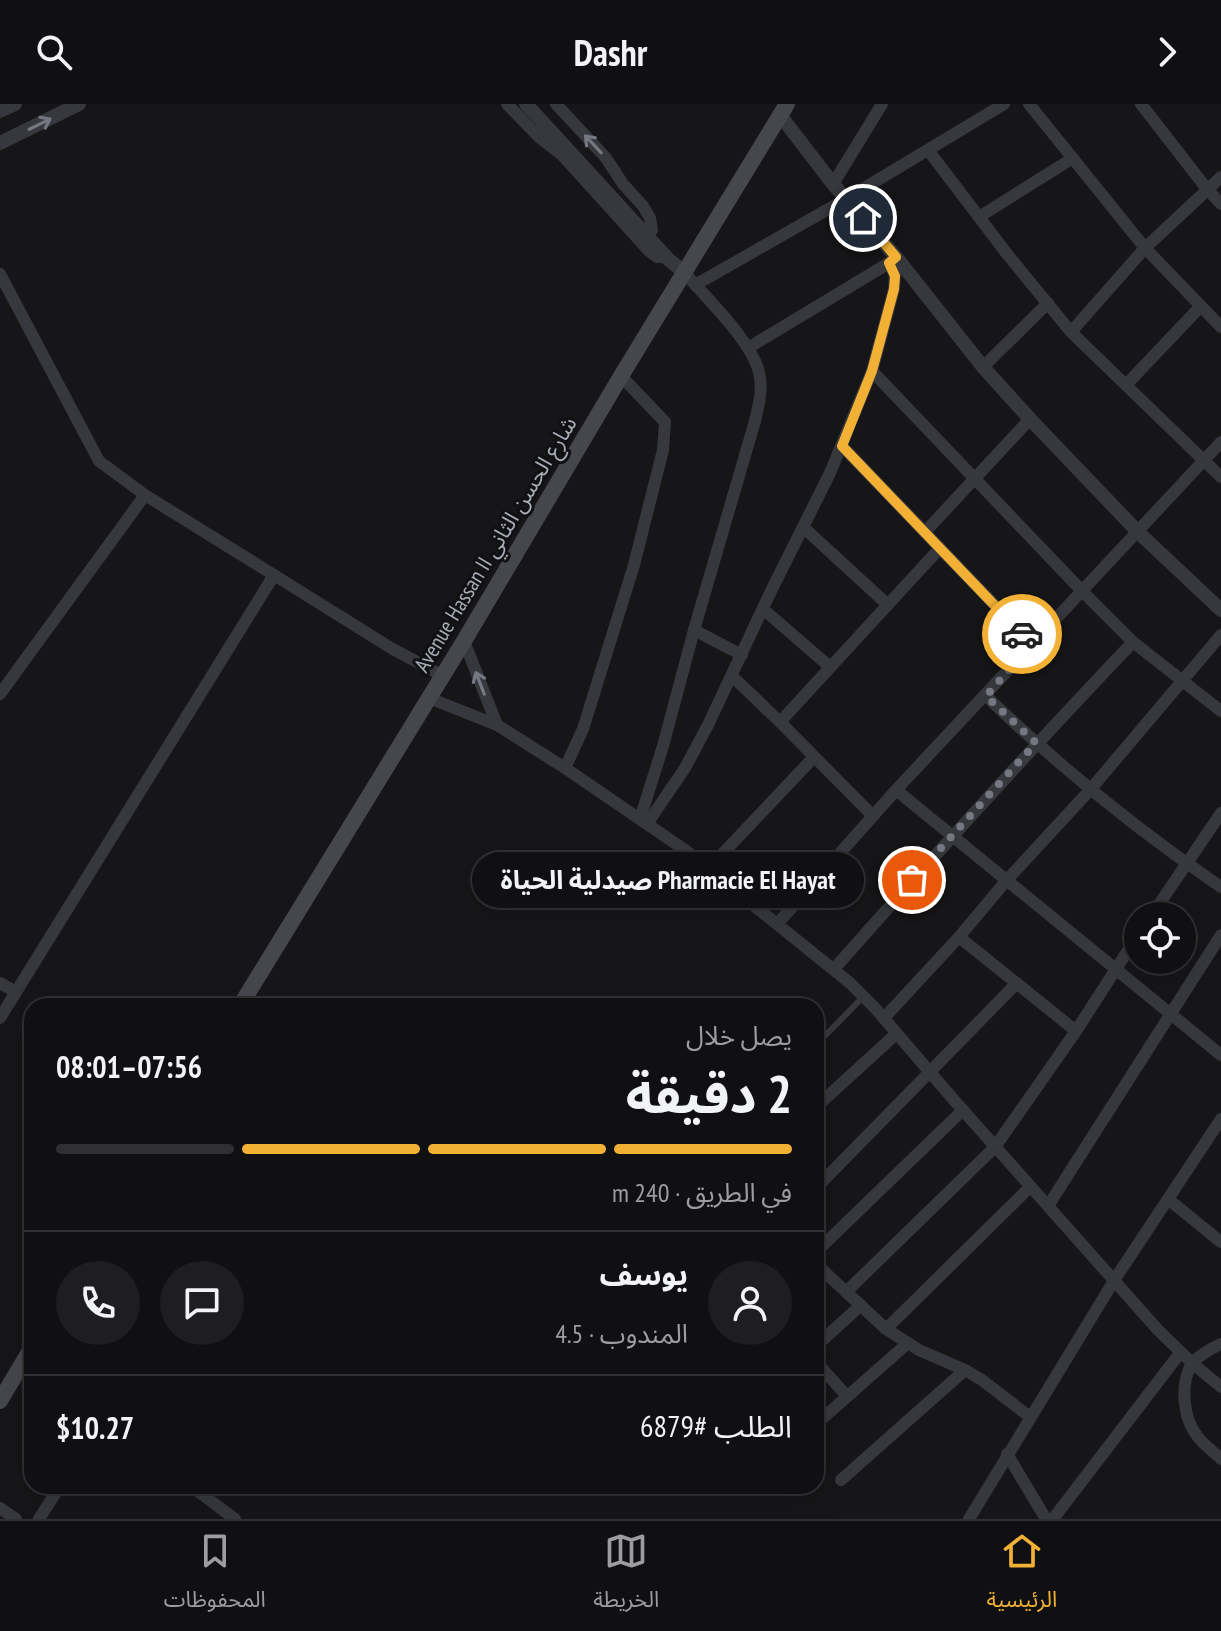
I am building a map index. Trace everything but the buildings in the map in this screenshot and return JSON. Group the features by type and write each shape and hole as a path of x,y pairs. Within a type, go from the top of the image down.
{"main road":[{"name":"Avenue Hassan II شارع الحسن الثاني","path":"245,998 443,676 621,376 690,278 783,110"},
{"path":"0,1401 24,1365"}],"street":[{"path":"0,111 15,104"},
{"path":"0,143 79,104"},
{"path":"507,104 539,137 562,155 649,251 657,257 666,257"},
{"path":"526,104 666,257 690,278 731,325 759,370 761,394 755,421 643,821"},
{"path":"536,104 674,253 690,278"},
{"path":"556,104 606,158 623,184 643,206 652,230"},
{"path":"833,184 882,104"},
{"path":"690,278 846,199 1004,104"},
{"path":"1029,104 1145,248 1221,327"},
{"path":"1141,104 1221,204"},
{"path":"783,110 833,184 983,367 1138,532 1221,610"},
{"path":"928,150 1071,332 1221,477"},
{"path":"979,217 1073,158"},
{"path":"1071,332 1145,248 1221,177"},
{"path":"748,348 893,260"},
{"path":"643,821 685,768 842,446 872,371 894,289 893,260"},
{"path":"0,274 99,461 145,495 391,648 443,676"},
{"path":"983,367 1048,303"},
{"path":"1126,385 1201,306"},
{"path":"872,371 1133,642 1221,711"},
{"path":"565,768 583,729 595,692 634,565 663,450 665,422 621,376"},
{"path":"925,532 1030,419"},
{"path":"778,923 896,790 1221,442"},
{"path":"842,446 1032,644"},
{"path":"0,694 145,495"},
{"path":"803,527 888,605"},
{"path":"780,722 940,548"},
{"path":"0,1018 274,575"},
{"path":"763,609 830,667"},
{"path":"694,630 742,655"},
{"path":"884,1018 1090,790 1221,635"},
{"path":"464,641 497,725"},
{"path":"834,969 1036,743 1133,642"},
{"path":"732,676 873,816"},
{"path":"986,696 1090,790 1221,887"},
{"path":"429,698 497,725 565,768 709,868 834,969 884,1018 1158,1330 1221,1387"},
{"path":"709,868 814,757"},
{"path":"896,790 1221,1055"},
{"path":"1160,902 1221,813"},
{"path":"1048,1206 1221,935"},
{"path":"959,937 1076,1031"},
{"path":"846,1292 995,1147 1124,956"},
{"path":"0,983 16,992"},
{"path":"824,1180 1017,983"},
{"path":"824,1100 896,1034"},
{"path":"824,1244 963,1110"},
{"path":"969,1519 1115,1279 1221,1119"},
{"path":"1210,1135 1221,1145"},
{"path":"886,1329 1030,1187"},
{"path":"1168,1199 1221,1242"},
{"path":"824,1277 886,1329 919,1350 982,1380 1030,1417"},
{"path":"824,1339 861,1305"},
{"path":"824,1417 908,1343"},
{"path":"1221,1344 1192,1363 1184,1401 1190,1424 1198,1438 1221,1459"},
{"path":"1053,1519 1180,1353"},
{"path":"841,1480 965,1370"},
{"path":"824,1371 847,1396"},
{"path":"1007,1454 1046,1519"},
{"path":"39,1519 55,1494"},
{"path":"202,1494 235,1519"},
{"path":"0,1508 16,1519"}],"lane":[{"path":"824,1037 864,996"}],"way so far":[{"path":"912,880 1036,743 986,696 1032,644 1022,634"}],"place":[{"name":"Pharmacie El Hayat صيدلية الحياة","path":"912,880"}],"route":[{"path":"863,218 896,257 889,263 895,276 894,289 872,371 842,446 1022,634"}]}
